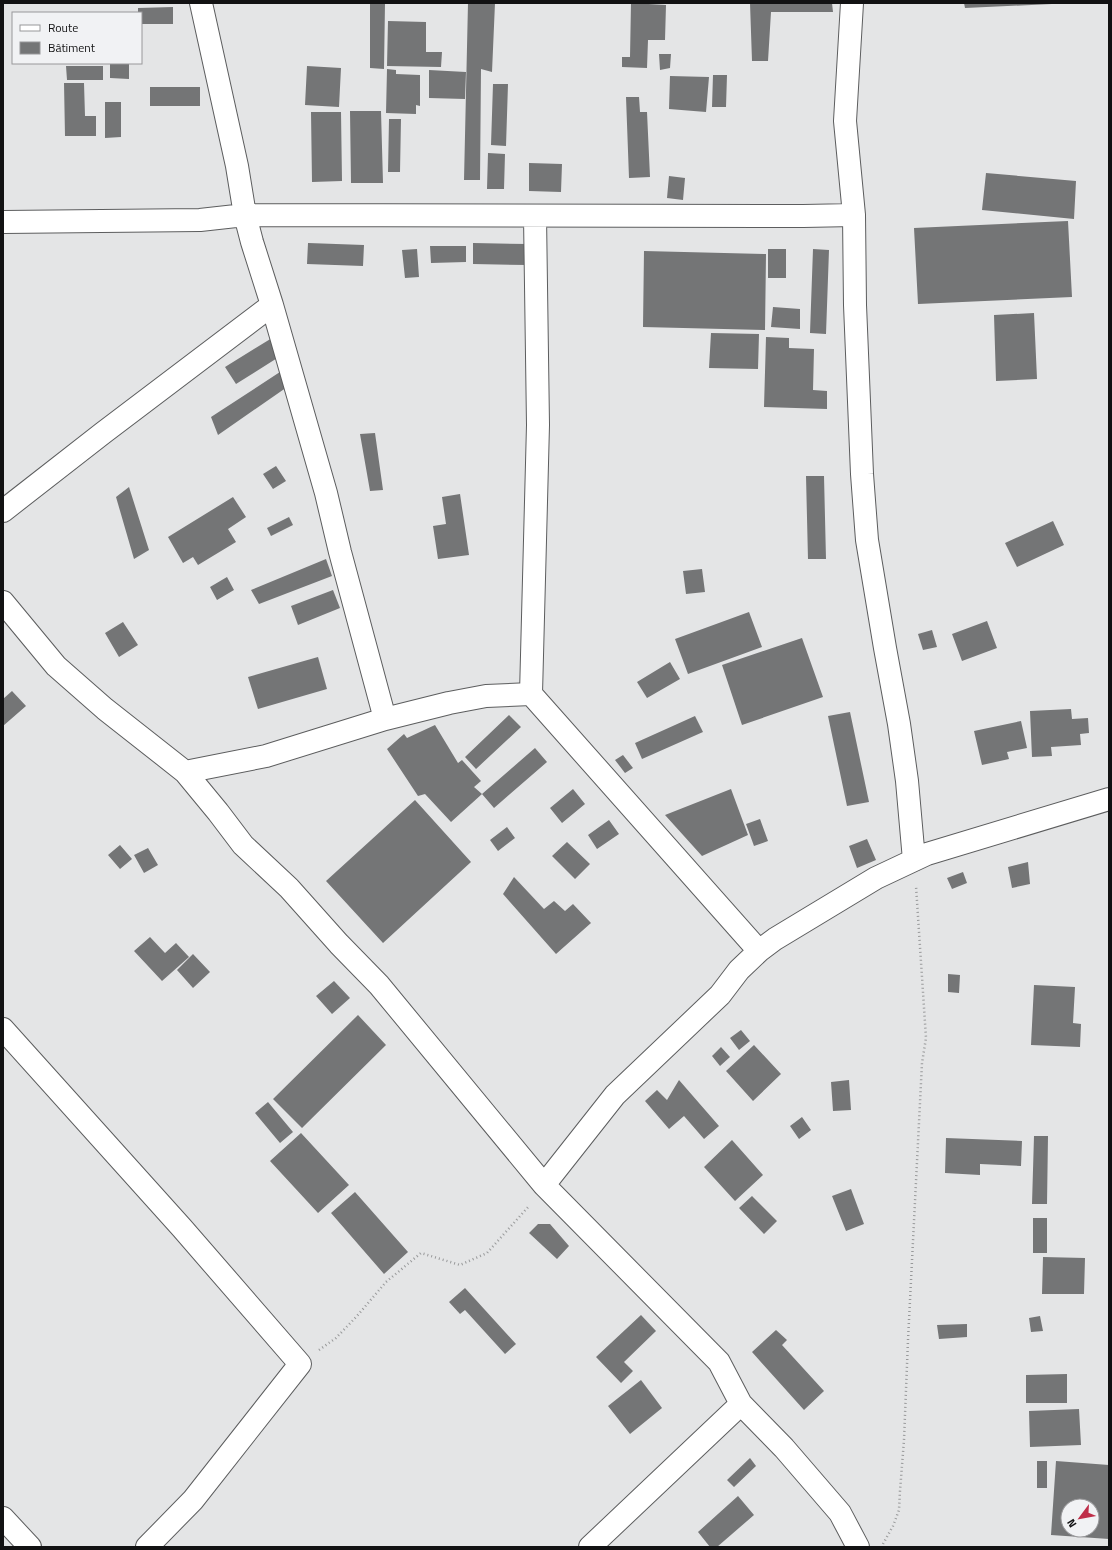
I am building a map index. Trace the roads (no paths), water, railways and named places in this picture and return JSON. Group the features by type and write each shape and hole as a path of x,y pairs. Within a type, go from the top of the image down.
{"street":[{"path":"201,3 252,242 272,305 326,493 340,552 385,719"},
{"path":"852,3 845,121 854,215 855,305 862,474 867,540 884,648 899,724 907,781 914,860"},
{"path":"3,222 200,220 246,215 854,215"},
{"path":"535,216 538,425 531,694 759,951"},
{"path":"3,511 102,433 272,305"},
{"path":"3,602 56,666 105,709 185,772 243,845 289,888 339,944 379,985 544,1185 719,1362 741,1404 784,1448 840,1513 858,1547"},
{"path":"185,772 266,756 385,719 449,703 486,696 531,694"},
{"path":"544,1185 614,1095 720,995 739,970 759,951 831,904 876,878 927,854 1109,799"},
{"path":"3,1029 182,1228 300,1364 193,1500 147,1547"},
{"path":"590,1547 741,1404"},
{"path":"3,1518 30,1547"}]}
